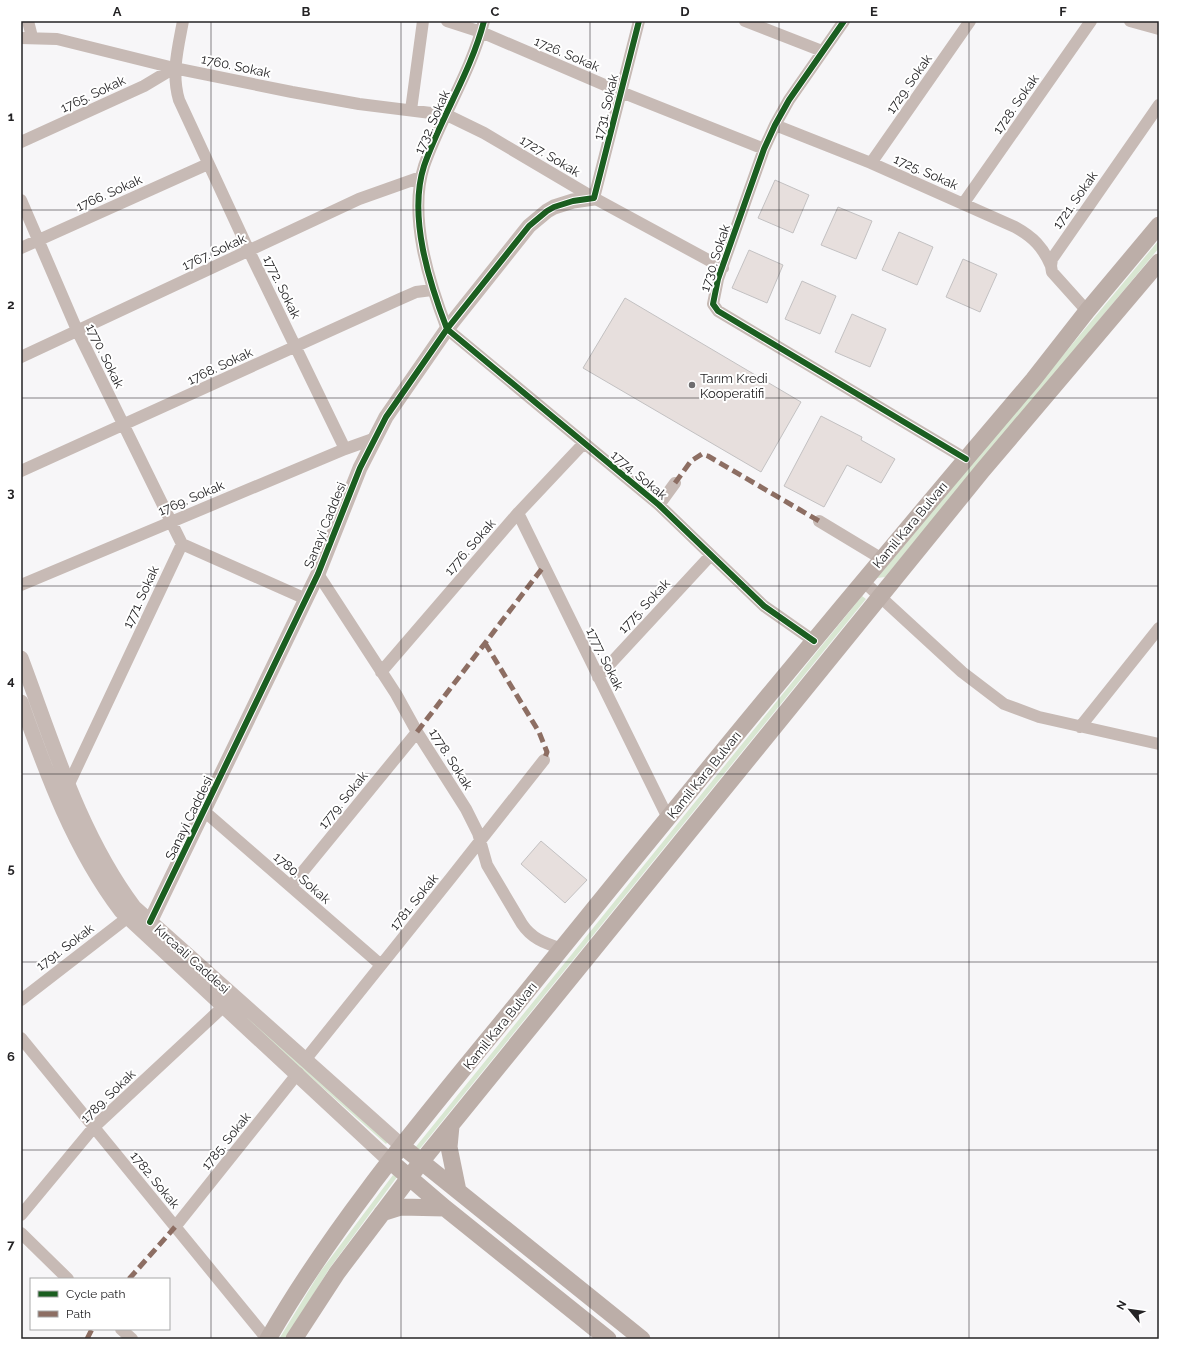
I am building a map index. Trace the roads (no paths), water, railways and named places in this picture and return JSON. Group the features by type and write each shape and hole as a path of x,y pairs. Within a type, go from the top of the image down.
{"main road":[{"name":"Kamil Kara Bulvarı","path":"267,1339 304,1279 336,1232 402,1146 668,818 882,559 1033,380 1087,311 1159,225"},
{"name":"Kamil Kara Bulvarı","path":"294,1339 337,1273 421,1162 982,471 1159,262"},
{"path":"451,1126 449,1147 458,1191"},
{"path":"402,1146 642,1339"},
{"path":"390,1161 445,1208 608,1339"},
{"path":"382,1213 401,1207 445,1208"}],"street":[{"path":"26,38 28,21"},
{"name":"1772. Sokak","path":"183,21 174,68 175,87 179,100 249,251 345,449"},
{"path":"411,110 423,21"},
{"name":"1726. Sokak","path":"447,21 483,27 621,92 764,149"},
{"name":"1731. Sokak","path":"594,198 639,21"},
{"path":"745,21 822,51"},
{"name":"1730. Sokak","path":"844,21 789,100 775,125 764,149 722,268 712,299 713,304 718,311 966,459"},
{"name":"1729. Sokak","path":"871,163 970,21"},
{"name":"1728. Sokak","path":"963,204 1091,21"},
{"path":"1130,21 1159,29"},
{"name":"1732. Sokak","path":"447,329 432,290 421,234 419,206 421,177 429,155 463,80 483,27"},
{"name":"1760. Sokak","path":"26,38 57,39 174,68 328,98 447,115"},
{"name":"1765. Sokak","path":"21,142 144,86 174,68"},
{"name":"1721. Sokak","path":"1051,266 1052,259 1057,250 1159,105"},
{"name":"1727. Sokak","path":"447,115 484,133 594,198 722,268"},
{"name":"1725. Sokak","path":"775,125 871,163 1026,233 1041,247 1051,266"},
{"name":"1766. Sokak","path":"21,248 38,239 208,164"},
{"name":"1767. Sokak","path":"21,357 360,199 421,177"},
{"name":"Sanayi Caddesi","path":"150,922 318,574 360,468 373,439 386,417 447,329 529,226 547,210 563,203 594,198"},
{"name":"1770. Sokak","path":"21,200 77,330 182,544"},
{"path":"1051,266 1058,281 1087,311"},
{"name":"1768. Sokak","path":"21,471 404,297 432,290"},
{"name":"1774. Sokak","path":"447,329 659,505 764,606 814,641"},
{"name":"1769. Sokak","path":"21,585 171,521 345,449 373,439"},
{"name":"1776. Sokak","path":"381,672 518,513 584,443"},
{"path":"659,505 675,483"},
{"name":"1777. Sokak","path":"518,513 668,818"},
{"path":"819,522 882,559"},
{"path":"182,544 306,599"},
{"name":"1771. Sokak","path":"68,786 182,544"},
{"name":"1775. Sokak","path":"598,677 711,555"},
{"name":"1778. Sokak","path":"318,574 381,672 468,814 478,833 490,870 527,931 541,942 562,949"},
{"path":"864,581 880,598 962,672 1004,704 1039,717 1159,744"},
{"path":"1080,727 1159,628"},
{"name":"Kırcaali Caddesi","path":"21,658 68,786 92,840 134,907 402,1146"},
{"name":"Kırcaali Caddesi","path":"21,702 65,817 102,886 127,918 298,1073 390,1161"},
{"name":"1779. Sokak","path":"291,886 417,732"},
{"name":"1781. Sokak","path":"305,1060 544,760"},
{"name":"1780. Sokak","path":"204,811 381,965"},
{"name":"1791. Sokak","path":"21,1000 127,918"},
{"name":"1789. Sokak","path":"21,1215 94,1127 224,1006"},
{"name":"1782. Sokak","path":"21,1038 267,1339"},
{"name":"1785. Sokak","path":"175,1227 298,1073"},
{"path":"21,1233 67,1278"},
{"path":"122,1330 132,1339"}],"place":[{"name":"Tarım Kredi Kooperatifi","path":"692,385"}]}
